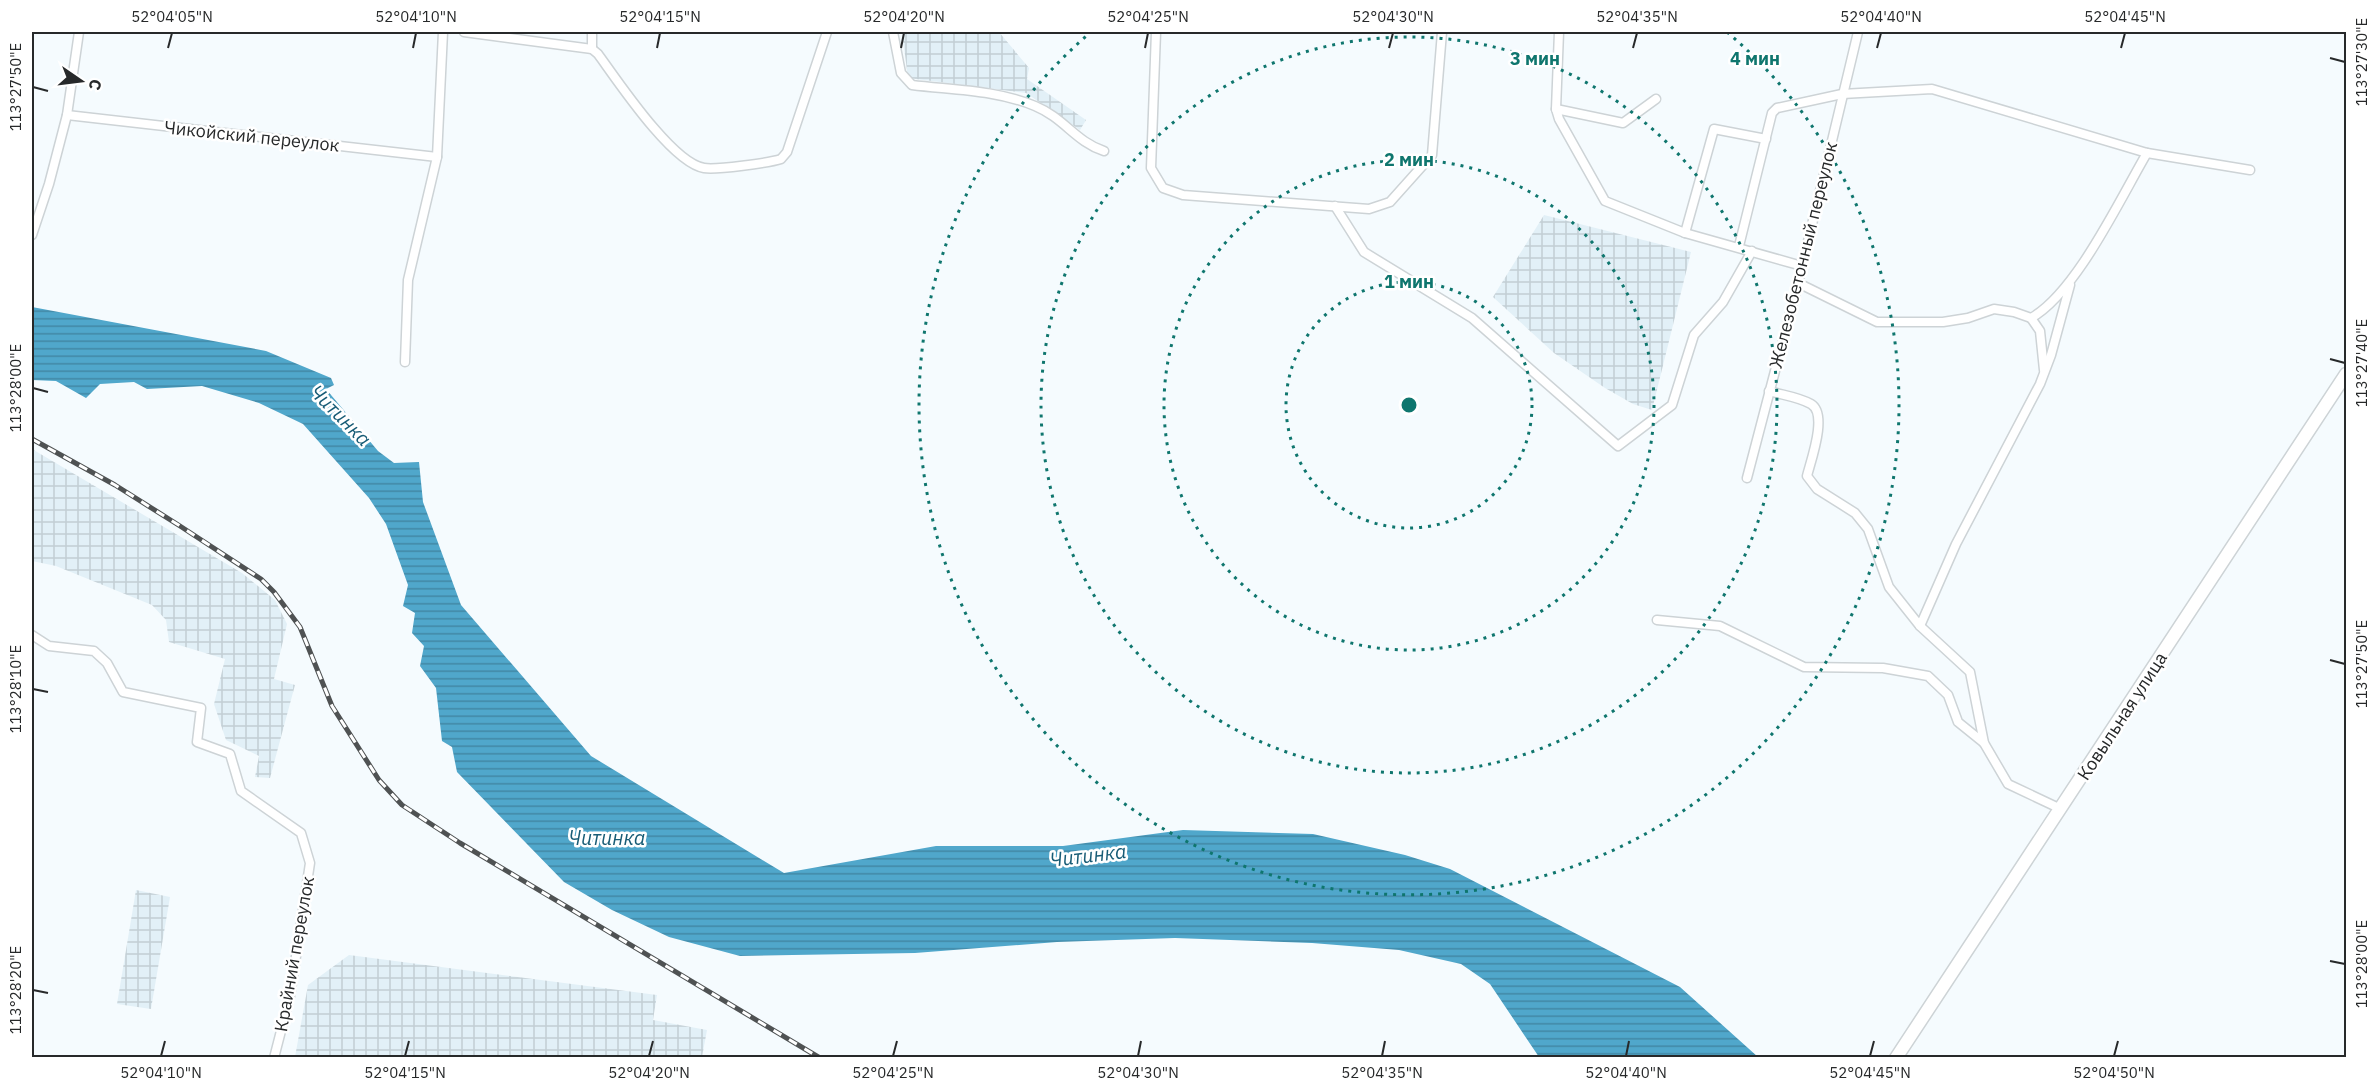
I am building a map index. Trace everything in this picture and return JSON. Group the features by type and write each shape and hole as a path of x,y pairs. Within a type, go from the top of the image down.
{"main road":[{"name":"Ковыльная улица","path":"1896,1058 2346,374"}],"street":[{"path":"32,235 34,217 49,184 67,115 79,32"},
{"path":"405,362 408,280 437,157 443,32"},
{"path":"464,32 592,49 647,120 688,161 704,168 781,159 787,152 827,32"},
{"path":"592,32 592,49"},
{"path":"893,32 901,73 912,85 1006,96 1035,106 1059,118 1082,141 1104,151"},
{"path":"1156,32 1151,168 1163,188 1183,195 1368,209 1390,202 1432,155 1442,32"},
{"path":"1559,32 1556,109 1559,119 1605,201 1685,233 1739,246 1802,266"},
{"name":"Железобетонный переулок","path":"1747,478 1798,283 1858,32"},
{"path":"1739,246 1772,113 1777,108 1842,94 1932,89 2146,153 2250,170"},
{"path":"1556,109 1623,123 1656,99"},
{"name":"Чикойский переулок","path":"67,115 437,157"},
{"path":"1685,233 1714,129 1766,140"},
{"path":"2031,318 2042,313 2070,283 2146,153"},
{"path":"1335,206 1364,252 1472,318 1618,446 1672,405 1694,336 1723,302 1752,251"},
{"path":"1798,283 1877,322 1943,322 1968,318 1994,309 2014,312 2031,318 2040,331 2044,374"},
{"path":"1920,626 1956,544 2044,374 2070,283"},
{"path":"1769,391 1812,404 1817,411 1819,421 1807,476 1817,489 1855,513 1868,529 1889,587 1920,626 1970,672 1984,743 2008,784 2061,809"},
{"path":"1657,620 1720,626 1804,667 1883,668 1928,676 1948,695 1958,722 1984,743"},
{"name":"Крайний переулок","path":"32,635 49,646 94,651 107,663 123,692 201,708 197,742 230,754 242,791 301,832 310,863 290,996 274,1058"}],"shaded area":[{"path":"902,32 999,32 1029,68 1027,79 1086,120 1080,130 1026,93 908,78"},
{"path":"1544,215 1691,252 1652,410 1633,404 1605,388 1554,353 1493,297"},
{"path":"32,449 242,573 275,600 287,624 274,679 295,685 270,778 255,777 259,756 226,740 214,704 225,659 169,642 166,620 152,605 56,566 32,561"},
{"path":"136,890 170,897 151,1009 117,1004"},
{"path":"349,955 657,995 653,1020 707,1030 702,1057 295,1057 308,985"}],"water":[{"name":"Читинка","path":"32,307 266,351 331,378 334,385 326,389 378,451 394,463 419,462 423,502 461,605 591,756 784,873 936,846 1063,846 1183,830 1313,834 1405,855 1450,869 1680,987 1758,1057 1539,1057 1490,984 1461,964 1399,950 1312,943 1175,938 1057,942 915,953 740,956 669,937 612,910 564,882 457,772 452,747 442,741 436,688 420,666 424,646 412,633 415,613 403,606 408,585 386,524 369,498 303,424 259,403 202,386 147,389 134,382 100,384 86,398 56,381 32,380"}],"railway":[{"path":"32,439 115,485 261,579 274,592 300,627 332,706 379,780 402,805 460,843 820,1058"}]}
